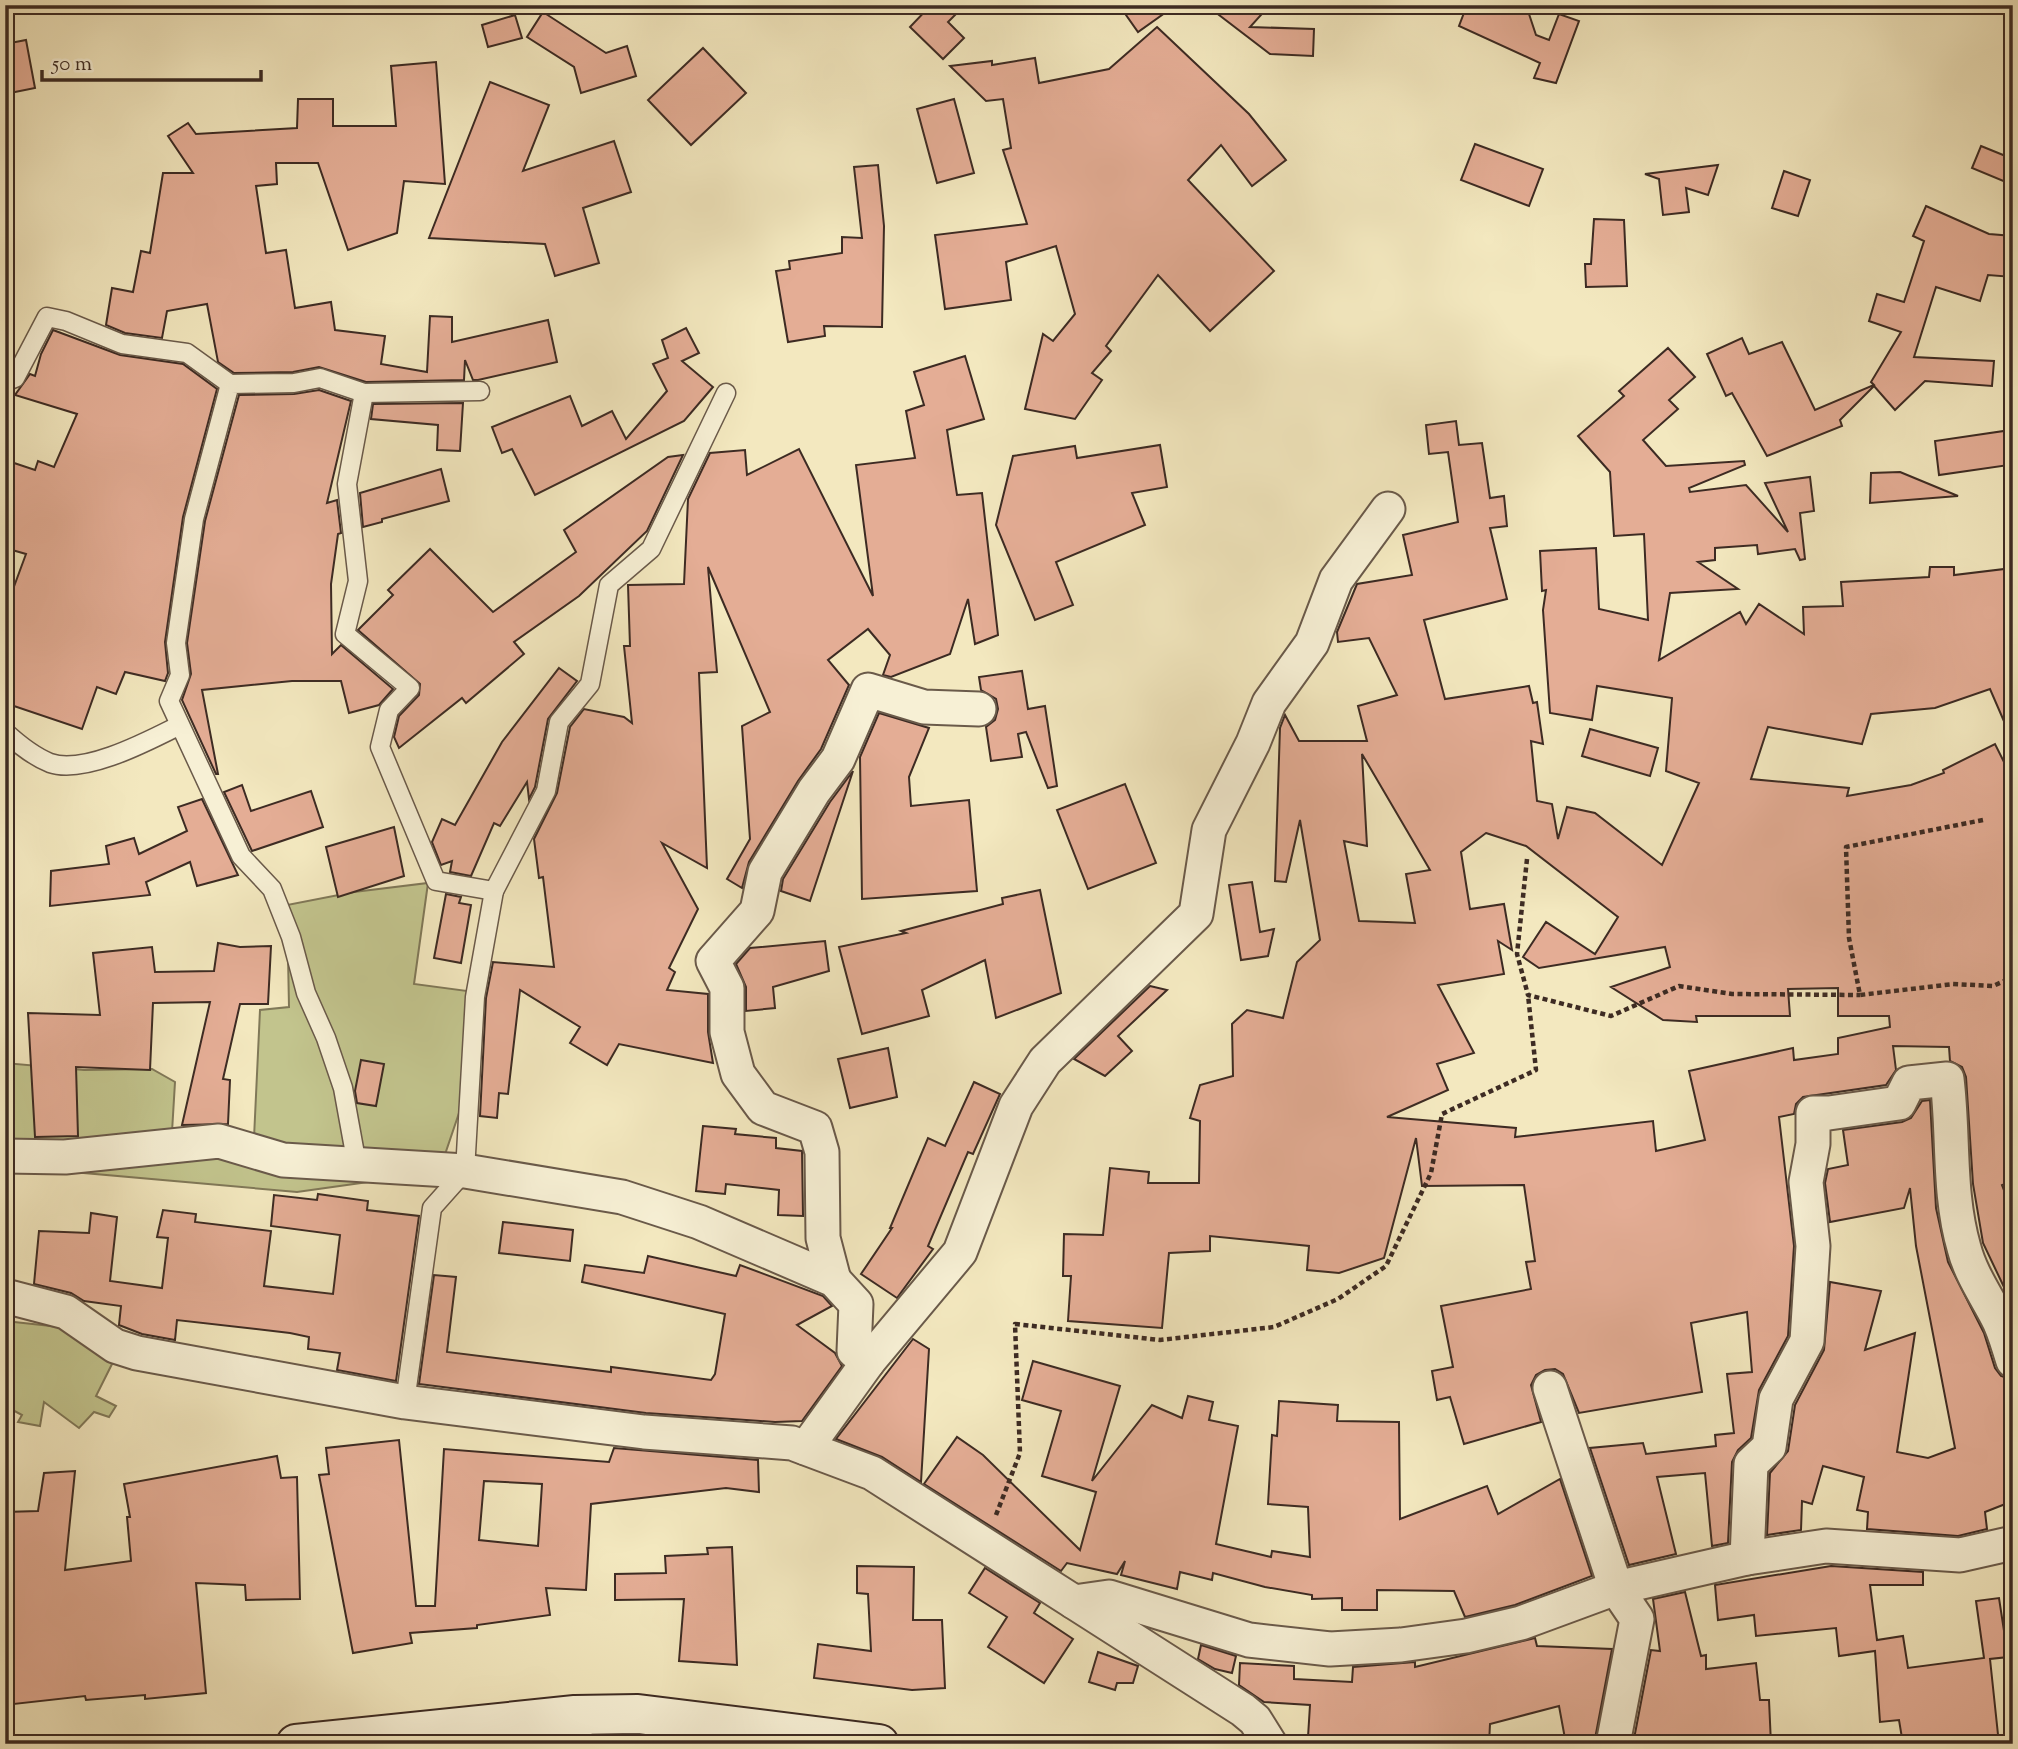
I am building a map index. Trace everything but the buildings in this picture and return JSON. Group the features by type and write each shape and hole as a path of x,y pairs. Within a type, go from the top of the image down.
{"main road":[{"path":"296,1744 575,1730 638,1714 879,1744"}],"street":[{"path":"806,1448 868,1362 960,1252 1016,1106 1045,1061 1196,914 1209,830 1253,743 1269,703 1312,643 1336,580 1388,509"},
{"path":"834,1280 823,1238 822,1152 815,1128 763,1108 738,1074 727,1032 727,988 713,961 757,911 765,872 814,791 838,759 868,690 924,707 979,709"},
{"path":"1747,1558 1751,1464 1769,1447 1776,1399 1807,1341 1813,1246 1806,1182 1813,1144 1813,1113 1899,1103 1909,1083 1947,1079 1952,1122 1951,1183 1964,1250 1980,1290 1997,1317 2013,1361"},
{"path":"5,1156 65,1157 177,1143 219,1141 283,1160 465,1171 622,1197 698,1222 834,1280 856,1304 854,1352 868,1362"},
{"path":"5,1296 66,1312 114,1346 137,1353 405,1402 644,1432 792,1443 872,1473 984,1547 1036,1576 1243,1710 1255,1720 1270,1744"},
{"path":"1550,1388 1616,1588 1637,1619 1613,1744"},
{"path":"1074,1602 1109,1597 1249,1640 1330,1650 1401,1645 1466,1636 1521,1623 1616,1588 1747,1558 1826,1546 1960,1555 2013,1543"}],"lane":[{"path":"5,382 15,377 47,317 65,321 122,344 187,354 230,384 294,383 320,378 363,393 480,391"},
{"path":"230,384 194,519 176,643 180,675 169,701 178,726 205,773 241,856 272,889 282,913 306,993 326,1038 343,1088 357,1165"},
{"path":"363,393 348,484 358,580 345,634 410,688 389,709 380,747 436,881 494,891"},
{"path":"405,1402 432,1208 465,1171 475,997 494,891 546,792 559,723 590,684 609,584 651,549 726,393"},
{"path":"5,732 51,763 79,764 132,749 178,726"}],"path":[{"path":"1860,995 1849,938 1846,847 1983,820"},
{"path":"984,1547 1020,1453 1015,1324 1160,1340 1274,1327 1338,1299 1386,1266 1430,1173 1442,1114 1536,1070 1528,995 1517,954 1527,859"},
{"path":"1528,995 1611,1016 1679,986 1732,994 1860,995 1953,984 1993,986 2013,976"}],"green space":[{"path":"428,883 414,984 475,992 459,1113 439,1172 297,1192 5,1166 5,1063 84,1070 152,1069 175,1082 172,1132 254,1138 260,1010 289,1007 287,905 354,892"},
{"path":"5,1321 60,1327 114,1360 96,1396 116,1406 109,1417 94,1412 79,1428 44,1402 40,1426 18,1422 22,1415 5,1406"}]}
